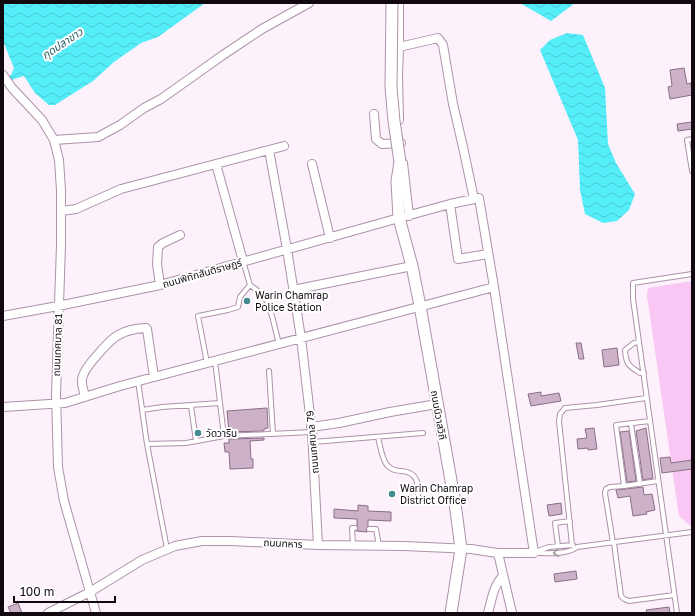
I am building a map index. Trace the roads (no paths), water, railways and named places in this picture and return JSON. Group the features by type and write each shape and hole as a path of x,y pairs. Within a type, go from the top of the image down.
{"main road":[{"name":"ถนนนิวาสวิถี","path":"392,3 391,87 400,162 396,181 404,217 455,503 461,549 450,613"}],"street":[{"path":"54,140 98,138 144,108 161,99 262,29 309,3"},
{"path":"399,3 398,111 404,217"},
{"path":"399,47 438,38 443,45 453,104 474,199 479,198 534,553"},
{"name":"ถนนเทศบาล 81","path":"3,76 12,88 42,120 54,140 59,160 61,190 61,245 56,403 58,467 64,501 96,613"},
{"path":"374,114 376,139 382,144 401,143"},
{"path":"61,211 76,209 121,189 284,146"},
{"name":"ถนนเทศบาล 79","path":"269,150 301,338 313,442 318,545"},
{"path":"216,164 243,261"},
{"path":"312,164 330,238"},
{"name":"ถนนพิทักสันติราษฎร์","path":"3,316 160,285 450,204 474,199"},
{"path":"450,204 458,259 488,254"},
{"path":"160,285 158,247 180,235"},
{"path":"293,290 412,266"},
{"path":"3,407 65,402 138,381 207,364 420,306 494,288"},
{"path":"85,397 82,379 84,372 108,342 126,331 140,328 147,329 154,377"},
{"path":"312,430 390,412 437,404"},
{"name":"ถนนทหาร","path":"48,613 90,592 142,560 175,546 202,541 353,546 404,546 471,549 498,553 534,553"},
{"path":"498,553 512,613"},
{"path":"488,613 493,592 498,581 503,576"}],"lane":[{"path":"692,139 687,140 692,171"},
{"path":"243,261 250,285 267,301 279,344"},
{"path":"677,613 646,398 644,373 638,342 633,299 633,283 692,274"},
{"path":"207,364 198,316 228,310 238,306 240,297 250,285"},
{"path":"638,342 634,343 625,350 626,357 629,366 640,373 644,373"},
{"path":"215,361 224,436"},
{"path":"269,371 273,434"},
{"path":"138,381 147,444 168,549"},
{"path":"572,545 558,421 560,414 565,408 646,398"},
{"path":"142,410 162,407 220,403"},
{"path":"191,406 196,441"},
{"path":"624,486 616,425 650,421"},
{"path":"631,424 640,484"},
{"path":"147,444 186,443 224,436 273,434 312,430"},
{"path":"313,442 423,433"},
{"path":"378,437 387,466 393,470 410,473 416,478 418,486 418,500"},
{"path":"658,481 610,487 606,489 605,493 614,543 621,596 629,601 674,596"},
{"path":"558,546 555,523 570,522"},
{"path":"353,546 352,528 355,528"},
{"path":"369,528 376,529 379,546"},
{"path":"534,553 550,554 573,550 577,547 692,532"},
{"path":"534,553 549,547 572,545 577,547"}],"water":[{"name":"กุดปลาขาว","path":"3,3 205,3 158,37 141,43 114,62 93,81 55,105 49,105 35,93 24,76 14,79 3,87 3,80 11,75 14,68 3,41"},
{"path":"520,3 575,3 551,21"},
{"path":"567,33 583,35 605,88 608,144 616,163 635,194 629,210 617,221 603,223 585,214 580,190 578,140 540,50 550,40"}],"place":[{"name":"Warin Chamrap Police Station","path":"247,301"},
{"name":"วัดวาริน","path":"198,433"},
{"name":"Warin Chamrap District Office","path":"392,494"}]}
